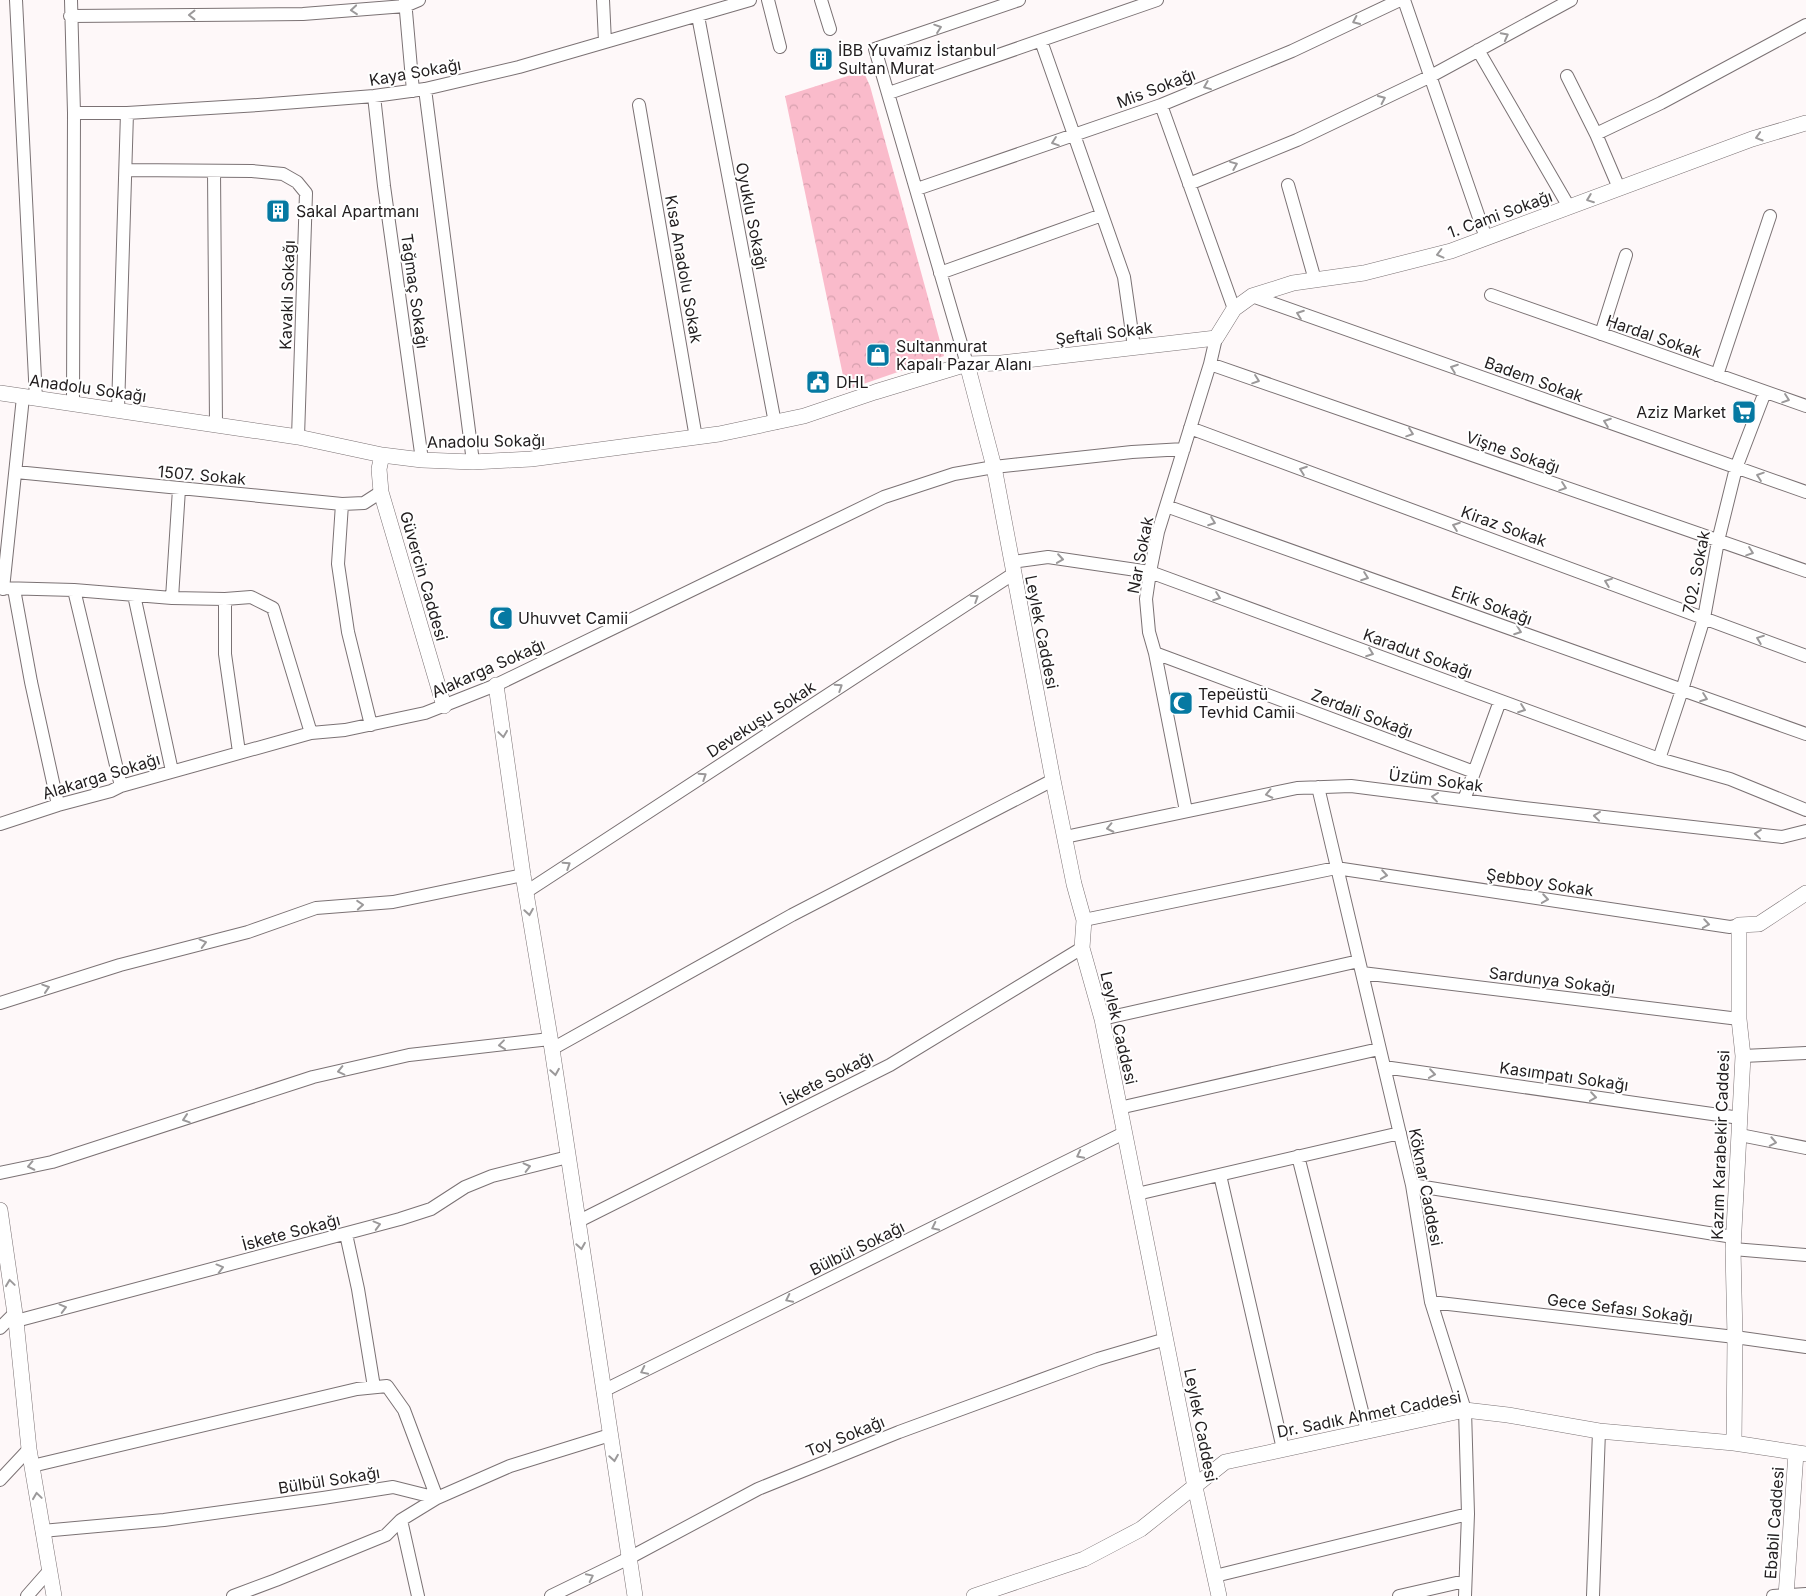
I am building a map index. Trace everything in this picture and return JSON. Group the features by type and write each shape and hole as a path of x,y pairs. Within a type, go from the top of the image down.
{"street":[{"path":"16,0 29,398 16,472 6,589 31,682 58,805"},
{"path":"71,0 74,113 72,403"},
{"path":"70,16 303,14 419,0"},
{"path":"603,0 606,42"},
{"name":"Kaya Sokağı","path":"74,113 127,113 374,96 419,90 519,67 750,0"},
{"path":"768,0 780,47"},
{"path":"821,0 830,29"},
{"path":"967,364 875,49 1019,0"},
{"path":"889,93 1041,40 1133,4 1157,0"},
{"name":"Mis Sokağı","path":"917,189 1160,105 1292,51 1400,0"},
{"path":"1404,0 1486,238"},
{"path":"1189,184 1296,140 1431,76 1571,0"},
{"path":"405,3 473,462"},
{"name":"Oyuklu Sokağı","path":"698,16 775,423"},
{"path":"1596,134 1661,102 1806,25"},
{"path":"1041,40 1124,277 1134,347"},
{"path":"1478,50 1569,207"},
{"path":"1567,76 1596,134 1619,188"},
{"name":"Tağmaç Sokağı","path":"374,96 422,460"},
{"name":"Kısa Anadolu Sokak","path":"639,105 696,438"},
{"path":"1160,105 1234,309"},
{"path":"118,409 127,113"},
{"name":"1. Cami Sokağı","path":"1216,338 1234,309 1252,296 1293,283 1364,273 1452,251 1752,139 1806,123"},
{"name":"Kavaklı Sokağı","path":"126,170 252,171 283,174 298,182 306,193 298,437"},
{"path":"214,171 216,424"},
{"path":"1288,185 1316,280"},
{"path":"940,273 1102,215"},
{"path":"1717,375 1770,216"},
{"path":"1601,334 1626,255"},
{"name":"Hardal Sokak","path":"1491,295 1806,406"},
{"name":"Badem Sokak","path":"1252,296 1806,492"},
{"name":"Şeftali Sokak","path":"967,364 1001,363 1216,338"},
{"name":"Nar Sokak","path":"1186,812 1155,652 1149,632 1147,607 1150,572 1158,532 1210,364 1216,338"},
{"name":"Anadolu Sokağı","path":"0,393 298,437 382,456 473,462 531,459 696,438 775,423 804,416 967,364"},
{"name":"Leylek Caddesi","path":"967,364 994,467 1053,780 1074,884 1084,920 1082,948 1102,1019 1219,1596"},
{"name":"Vişne Sokağı","path":"1210,364 1806,571"},
{"name":"702. Sokak","path":"1659,759 1704,618 1718,541 1736,468 1765,392"},
{"name":"Kiraz Sokak","path":"1190,428 1806,656"},
{"path":"994,467 1132,452 1184,449"},
{"name":"Güvercin Caddesi","path":"382,456 379,469 381,492 444,706"},
{"name":"Alakarga Sokağı","path":"0,824 172,771 311,733 345,730 425,713 496,686 884,496 954,474 994,467"},
{"name":"1507. Sokak","path":"16,472 342,504 364,503 381,492"},
{"path":"172,598 179,489"},
{"path":"342,504 338,564 348,632 371,725"},
{"name":"Erik Sokağı","path":"1166,506 1806,734"},
{"name":"Karadut Sokağı","path":"1012,568 1048,557 1150,572 1659,759 1730,779 1806,810"},
{"name":"Devekuşu Sokak","path":"526,892 1012,568"},
{"path":"6,589 74,590 172,598 225,599 251,597 273,608 311,733"},
{"path":"74,590 121,786"},
{"path":"134,595 172,771"},
{"path":"225,599 225,654 239,752"},
{"name":"Zerdali Sokağı","path":"1155,652 1474,772"},
{"path":"496,686 523,875 551,1044 635,1596"},
{"path":"1464,800 1500,701"},
{"path":"0,1173 52,1162 313,1077 409,1056 551,1044 792,915 1053,780"},
{"name":"Üzüm Sokak","path":"1065,837 1297,788 1351,786 1782,837 1806,831"},
{"name":"Köknar Caddesi","path":"1318,787 1412,1185 1431,1302 1465,1410 1468,1514 1465,1596"},
{"path":"1084,920 1336,868"},
{"name":"Şebboy Sokak","path":"1336,868 1730,927 1739,925"},
{"path":"0,1003 120,965 248,932 316,908 393,902 523,875"},
{"path":"1739,925 1759,924 1806,892"},
{"name":"Kazım Karabekir Caddesi","path":"1734,1443 1736,1337 1733,1243 1743,1056 1740,1019 1739,925"},
{"name":"İskete Sokağı","path":"577,1222 890,1065 1082,948"},
{"name":"Sardunya Sokağı","path":"1102,1019 1360,967 1740,1019"},
{"path":"1119,1108 1380,1049"},
{"path":"1743,1056 1806,1053"},
{"name":"Kasımpatı Sokağı","path":"1384,1067 1740,1118"},
{"name":"Bülbül Sokağı","path":"603,1391 1124,1133"},
{"path":"1137,1194 1400,1133"},
{"path":"1740,1135 1806,1148"},
{"path":"1298,1156 1367,1431"},
{"name":"İskete Sokağı","path":"15,1317 346,1234 431,1209 465,1187 492,1176 568,1157"},
{"path":"1220,1175 1283,1449"},
{"path":"1412,1185 1806,1255"},
{"path":"0,1210 15,1317 29,1449 54,1596"},
{"path":"346,1234 358,1289 374,1387"},
{"name":"Gece Sefası Sokağı","path":"1431,1302 1736,1337 1806,1347"},
{"path":"0,1328 15,1317"},
{"name":"Toy Sokağı","path":"551,1596 629,1558 767,1485 899,1432 1098,1360 1166,1339"},
{"path":"32,1466 357,1389 386,1386 404,1410 437,1498"},
{"name":"Dr. Sadık Ahmet Caddesi","path":"974,1596 1084,1559 1141,1529 1225,1462 1465,1410 1508,1415 1599,1431 1734,1443 1801,1454"},
{"path":"1593,1596 1599,1431"},
{"path":"233,1596 386,1535 400,1520 437,1498 510,1466 610,1435"},
{"path":"0,1480 29,1449"},
{"name":"Ebabil Caddesi","path":"1782,1596 1801,1454"},
{"name":"Bülbül Sokağı","path":"42,1530 164,1520 393,1487 437,1498"},
{"path":"1215,1576 1468,1514"},
{"path":"400,1520 418,1596"},
{"path":"27,1596 50,1571"},
{"path":"1399,1596 1466,1582"},
{"path":"1782,1596 1806,1594"}],"green space":[{"path":"851,75 865,75 870,86 944,356 846,390 785,96"}],"place":[{"name":"İBB Yuvamız İstanbul Sultan Murat","path":"821,59"},
{"name":"Sakal Apartmanı","path":"278,211"},
{"name":"Sultanmurat Kapalı Pazar Alanı","path":"878,355"},
{"name":"DHL","path":"818,382"},
{"name":"Aziz Market","path":"1744,412"},
{"name":"Uhuvvet Camii","path":"501,618"},
{"name":"Tepeüstü Tevhid Camii","path":"1181,703"}]}
